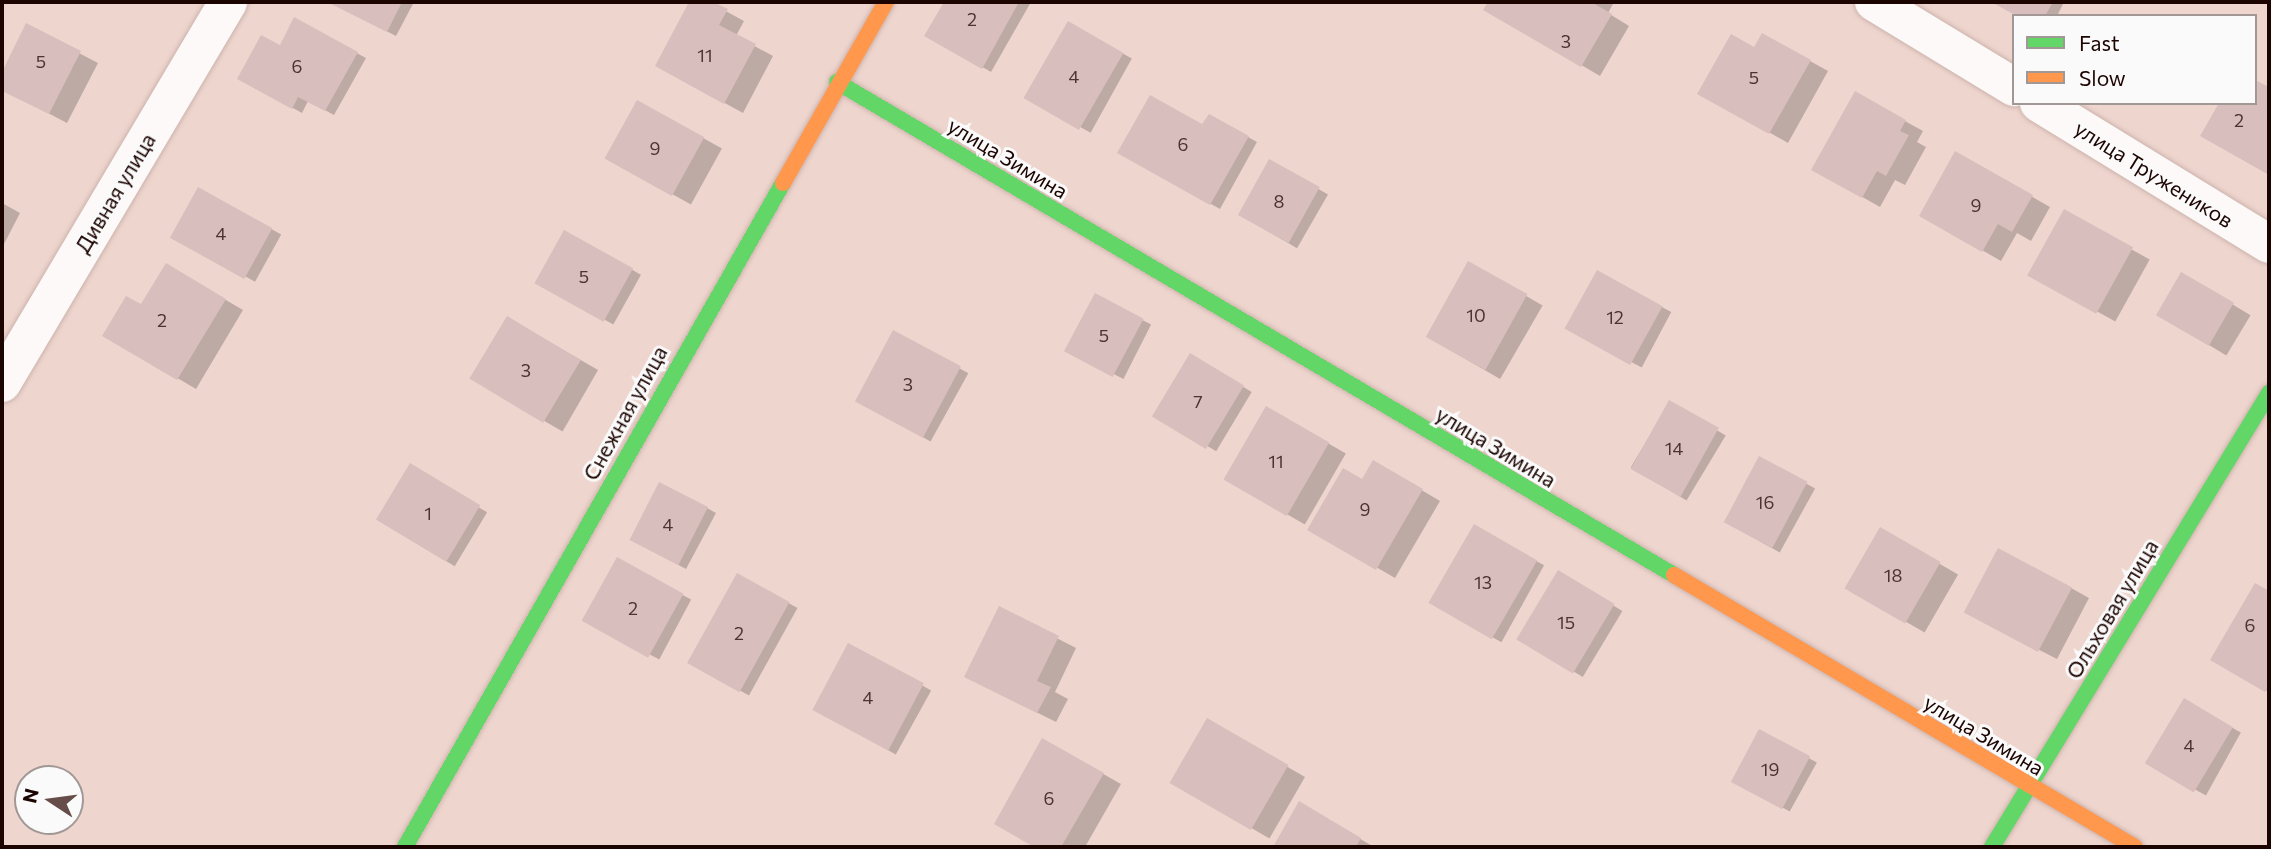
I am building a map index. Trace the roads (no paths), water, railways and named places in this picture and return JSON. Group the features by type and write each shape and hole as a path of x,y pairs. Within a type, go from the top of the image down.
{"street":[{"name":"Дивная улица","path":"2,383 228,2"},
{"name":"Снежная улица","path":"405,847 837,82 886,2"},
{"path":"1874,2 2012,87"},
{"name":"улица Зимина","path":"837,82 2135,847"},
{"name":"улица Тружеников","path":"2042,105 2269,244"},
{"name":"Ольховая улица","path":"1992,847 2269,393"},
{"path":"405,847 410,847"}]}
